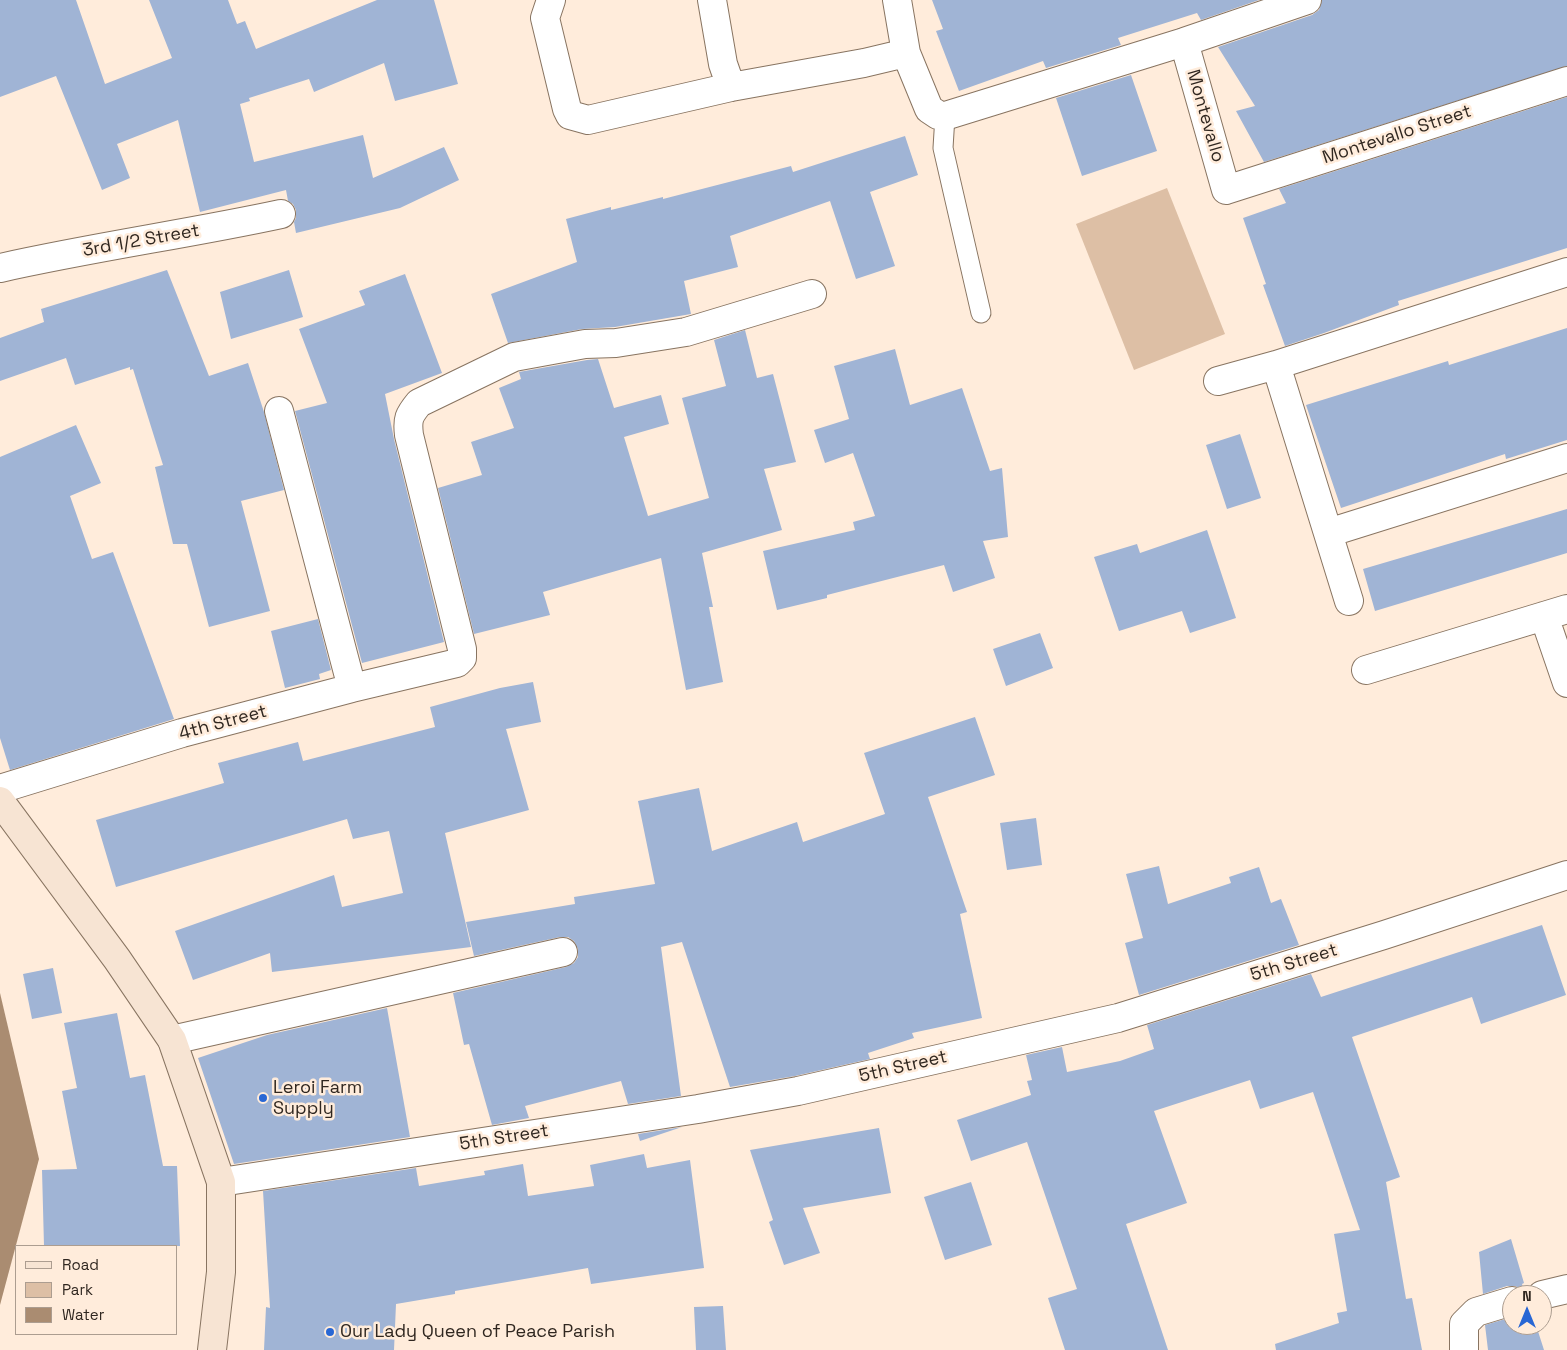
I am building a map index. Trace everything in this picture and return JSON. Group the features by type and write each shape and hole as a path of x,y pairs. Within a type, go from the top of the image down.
{"main road":[{"path":"0,802 117,959 172,1040 221,1182 221,1272 212,1350"}],"street":[{"path":"551,0 545,18 546,26 567,109 570,115 588,120 731,87 864,63 906,53"},
{"path":"712,0 724,64 731,87"},
{"path":"897,0 906,53 929,109 938,115 945,116 1184,42 1308,0"},
{"name":"Montevallo","path":"1184,42 1226,190"},
{"name":"Montevallo Street","path":"1226,190 1567,81"},
{"name":"3rd 1/2 Street","path":"0,268 46,257 213,228 281,214"},
{"path":"1218,381 1276,365 1567,272"},
{"name":"4th Street","path":"0,789 182,733 352,688 457,663 462,658 462,649 407,424 410,413 419,403 514,357 585,344 622,342 686,332 812,294"},
{"path":"1276,365 1349,601"},
{"path":"279,411 352,688"},
{"path":"1328,533 1567,458"},
{"path":"1366,670 1556,612 1567,683"},
{"name":"5th Street","path":"221,1182 698,1109 798,1091 1118,1018 1384,935 1567,875"},
{"path":"172,1040 563,952"},
{"path":"1552,1293 1567,1289"},
{"path":"1464,1350 1464,1324 1476,1312 1502,1304"}],"lane":[{"path":"945,116 943,148 980,313"}],"green space":[{"path":"1167,188 1225,334 1134,370 1076,224"}],"water":[{"path":"0,993 39,1159 0,1305"}],"building":[{"path":"0,0 76,0 105,84 172,58 149,0 228,0 237,24 245,21 256,49 377,0 434,0 458,84 395,101 384,63 314,92 309,79 249,98 250,101 240,104 254,162 363,135 373,178 444,147 459,180 400,208 296,233 294,222 296,210 293,204 288,201 286,190 200,212 178,120 117,144 130,178 102,190 56,76 0,97"},
{"path":"932,0 1259,0 1201,20 1197,13 1118,38 1121,45 1046,68 1043,61 959,91 936,31 943,29"},
{"path":"1322,0 1567,0 1567,66 1264,162 1236,111 1255,106 1218,47 1312,15 1319,10"},
{"path":"1131,75 1157,151 1082,176 1056,98"},
{"path":"1567,97 1567,248 1398,301 1399,305 1285,346 1263,285 1266,284 1243,218 1286,203 1279,189"},
{"path":"905,136 918,175 870,192 895,266 856,279 830,201 730,236 738,267 684,281 691,314 615,327 582,329 508,343 491,294 577,262 566,219 611,207 611,210 663,197 663,199 791,166 793,172"},
{"path":"167,270 209,376 248,363 264,412 284,490 241,501 270,611 209,627 187,544 173,544 155,467 163,465 133,369 130,370 130,367 75,385 66,358 0,381 0,338 44,322 41,309"},
{"path":"289,270 303,317 231,339 220,292"},
{"path":"405,274 442,373 385,394 394,439 444,642 362,663 295,411 327,403 299,329 365,305 359,291"},
{"path":"1567,328 1567,440 1506,459 1505,454 1341,508 1306,405 1448,361 1449,365"},
{"path":"745,330 757,378 773,374 796,462 764,469 782,530 702,553 713,607 709,607 723,682 686,690 661,558 543,592 550,615 474,634 438,488 482,475 471,442 514,428 499,388 521,379 519,372 598,359 614,408 661,395 669,424 624,437 648,516 709,498 682,398 726,386 714,340"},
{"path":"895,349 910,405 962,388 990,471 1002,468 1008,537 983,541 995,578 953,592 944,565 777,610 763,551 855,530 853,522 875,516 853,453 825,463 814,430 849,419 834,366"},
{"path":"76,425 101,483 70,496 92,559 113,552 174,719 10,770 0,738 0,457"},
{"path":"1240,434 1261,498 1227,509 1206,445"},
{"path":"1567,509 1567,553 1375,611 1363,569"},
{"path":"1207,530 1236,618 1190,633 1182,611 1119,631 1094,557 1137,544 1140,553"},
{"path":"318,619 331,670 319,674 320,679 285,688 271,631"},
{"path":"1040,633 1053,668 1006,686 993,649"},
{"path":"533,682 541,722 506,729 529,810 445,833 471,947 272,972 270,953 193,980 175,931 334,875 342,907 403,893 389,831 353,839 347,819 116,887 96,820 224,783 218,763 298,742 303,761 435,727 430,707 500,688"},
{"path":"975,717 995,775 928,797 967,912 960,914 982,1018 912,1033 914,1038 868,1053 870,1059 795,1076 730,1087 682,942 661,947 681,1096 628,1104 621,1081 525,1106 529,1118 492,1125 469,1044 464,1045 453,993 566,967 574,963 578,957 578,949 574,941 568,937 560,937 474,956 466,922 575,904 574,897 655,884 638,801 699,788 712,851 797,822 803,842 885,814 864,753"},
{"path":"1036,818 1042,865 1007,870 1000,823"},
{"path":"1159,866 1168,904 1231,883 1229,877 1259,867 1271,903 1281,899 1299,945 1139,995 1125,943 1143,938 1126,874"},
{"path":"1542,925 1566,995 1481,1024 1472,997 1352,1037 1400,1177 1386,1182 1406,1299 1412,1298 1422,1350 1276,1350 1275,1344 1339,1323 1337,1313 1347,1311 1334,1234 1360,1230 1313,1092 1260,1109 1250,1080 1154,1111 1187,1203 1126,1224 1168,1350 1065,1350 1048,1298 1077,1289 1027,1142 971,1161 957,1120 1031,1095 1027,1081 1032,1080 1026,1055 1062,1047 1067,1072 1120,1061 1154,1049 1147,1025 1311,974 1321,997"},
{"path":"53,968 62,1013 32,1019 23,974"},
{"path":"387,1008 410,1137 234,1164 198,1058 267,1035"},
{"path":"117,1013 130,1078 145,1075 163,1166 177,1166 180,1246 44,1245 42,1170 77,1169 62,1091 77,1088 64,1023"},
{"path":"682,1127 640,1141 638,1134"},
{"path":"879,1128 891,1193 803,1208 820,1253 784,1265 769,1222 773,1220 750,1150"},
{"path":"644,1154 647,1168 690,1160 704,1268 591,1284 588,1268 455,1291 455,1294 396,1304 394,1350 264,1350 266,1307 270,1308 263,1191 416,1168 419,1186 485,1175 484,1171 523,1164 528,1196 594,1186 590,1165"},
{"path":"971,1182 992,1245 945,1260 924,1197"},
{"path":"1511,1239 1524,1283 1522,1285 1502,1285 1502,1288 1483,1294 1479,1252"},
{"path":"723,1306 726,1350 696,1350 694,1307"},
{"path":"1502,1320 1502,1335 1539,1335 1544,1350 1488,1350 1485,1325"}],"place":[{"name":"Leroi Farm Supply","path":"263,1098"},
{"name":"Our Lady Queen of Peace Parish","path":"330,1332"}]}
